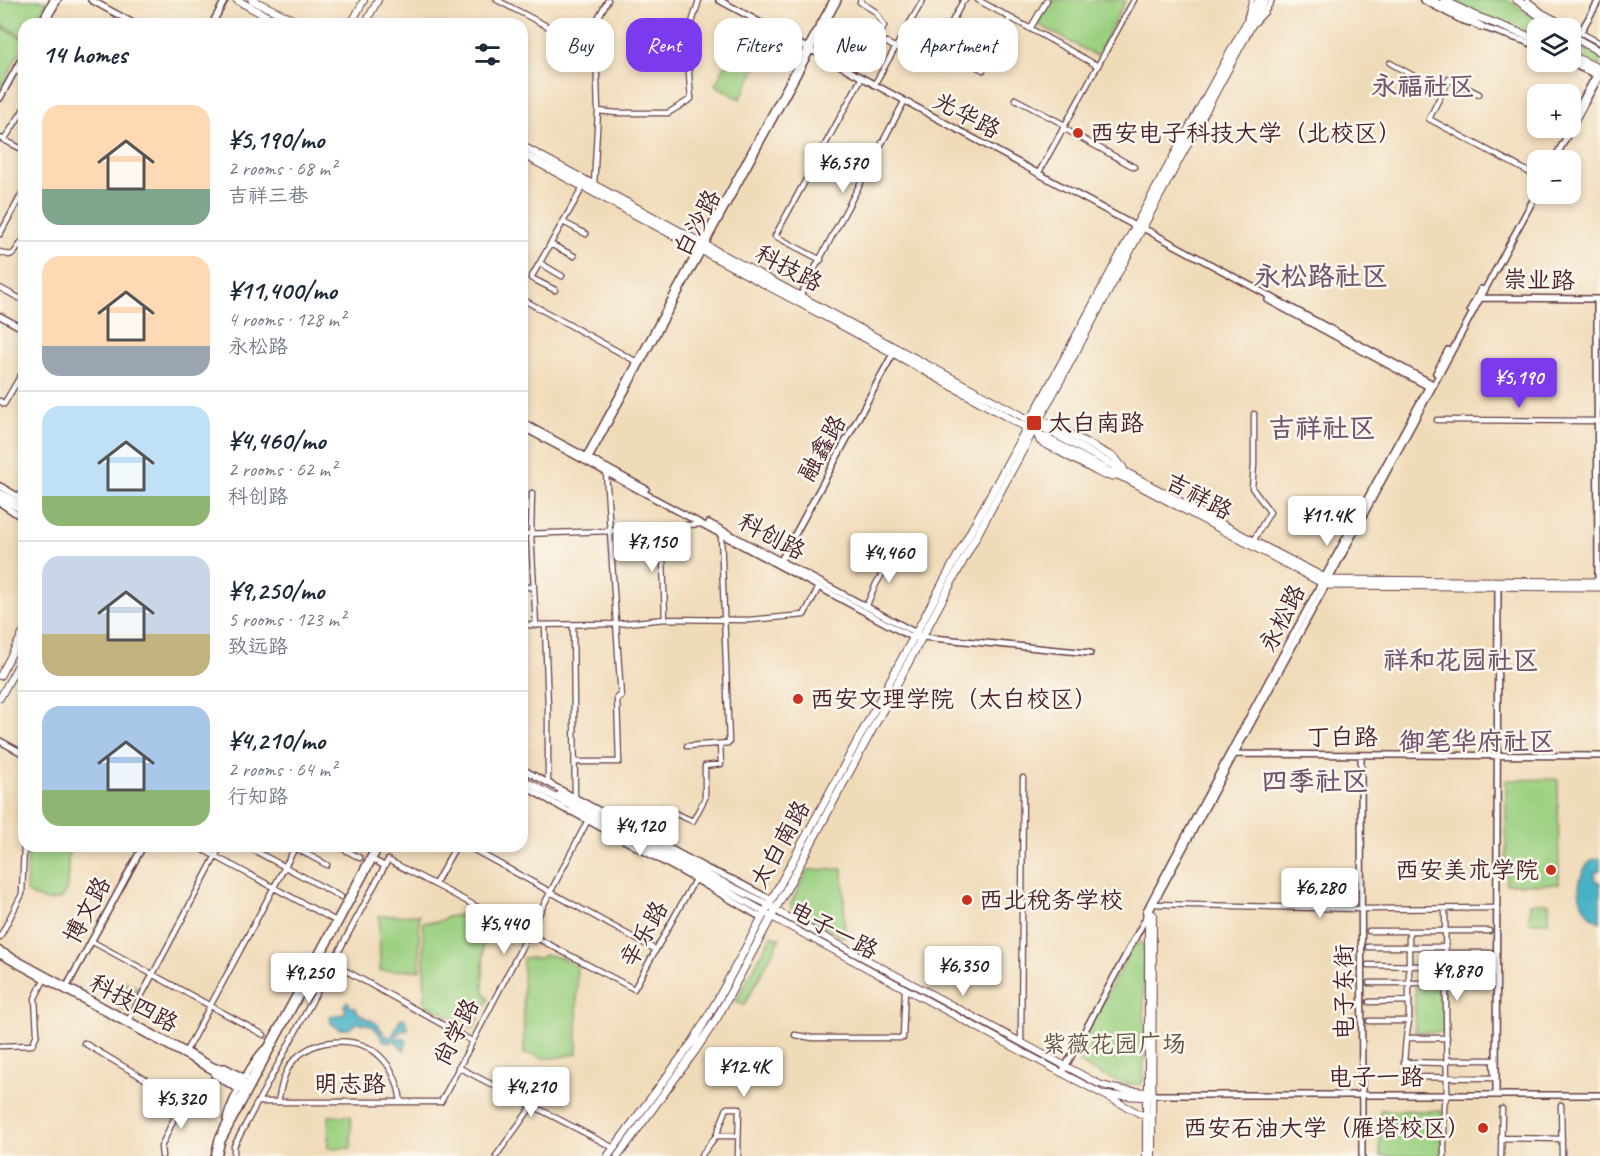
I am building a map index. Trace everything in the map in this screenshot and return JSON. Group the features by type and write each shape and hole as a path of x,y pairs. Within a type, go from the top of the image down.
{"main road":[{"path":"237,0 270,18"},
{"path":"252,0 290,18"},
{"path":"354,18 364,0"},
{"path":"368,18 378,0"},
{"path":"1431,0 1482,27"},
{"path":"1444,0 1527,38"},
{"path":"1521,1 1546,18"},
{"name":"太白南路","path":"608,1156 694,1040 769,910 917,636 1033,431 1259,2"},
{"path":"1581,40 1599,49"},
{"path":"1581,62 1599,74"},
{"name":"科技路","path":"528,149 702,247 895,351 1036,423"},
{"name":"科技路","path":"528,157 800,296 1033,431"},
{"name":"吉祥路","path":"1036,423 1125,475 1325,581 1498,585 1599,584"},
{"name":"吉祥路","path":"1033,431 1110,472 1125,475 1254,541 1325,581"},
{"path":"0,493 18,503"},
{"path":"0,498 18,508"},
{"path":"0,676 18,642"},
{"path":"0,698 18,665"},
{"path":"528,780 706,874 769,910"},
{"path":"528,780 696,877 769,910"},
{"name":"太白南路","path":"618,1156 711,1026 769,910"},
{"name":"电子一路","path":"769,910 905,988 1149,1118"},
{"name":"电子一路","path":"769,910 1099,1084 1112,1089 1149,1094"},
{"path":"1147,913 1149,1118 1152,1156"},
{"name":"电子一路","path":"1102,1094 1149,1094"},
{"path":"1146,1156 1149,1118"}],"street":[{"path":"45,18 53,0"},
{"path":"46,18 58,0"},
{"path":"91,0 124,18"},
{"path":"215,18 225,0"},
{"path":"497,0 546,26"},
{"path":"597,18 608,0"},
{"path":"598,111 668,113 691,99 690,29 699,0"},
{"name":"光华路","path":"718,0 1431,386"},
{"name":"白沙路","path":"809,50 833,0"},
{"name":"白沙路","path":"587,460 838,0"},
{"path":"861,0 860,2 876,12 884,26 878,38 896,48"},
{"path":"912,18 923,0"},
{"path":"954,18 964,0"},
{"path":"978,0 1010,18"},
{"path":"1030,29 1047,0"},
{"path":"1038,174 1134,0"},
{"path":"1248,26 1265,12 1272,0"},
{"path":"1423,0 1461,20 1527,42"},
{"path":"1581,31 1599,0"},
{"path":"1521,1 1553,18"},
{"path":"1018,22 1098,66"},
{"path":"1581,34 1599,49"},
{"path":"874,86 898,44"},
{"path":"1390,63 1443,92"},
{"path":"1581,67 1599,74"},
{"path":"594,185 598,111 597,72"},
{"path":"0,98 18,74"},
{"path":"0,106 18,74"},
{"path":"1581,104 1599,74"},
{"path":"1557,150 1599,74"},
{"path":"821,260 775,236 861,78"},
{"path":"1479,94 1449,79 1429,119 1527,171"},
{"path":"1015,99 1134,167"},
{"path":"800,296 904,102"},
{"path":"18,117 2,139 18,147"},
{"path":"555,290 531,279 583,187"},
{"path":"0,232 18,200"},
{"name":"永松路","path":"1479,298 1528,204"},
{"name":"永松路","path":"1062,1073 1231,754 1531,204"},
{"path":"563,222 586,234"},
{"path":"550,244 574,256"},
{"path":"0,252 9,255 18,251"},
{"path":"540,263 562,276"},
{"path":"0,288 18,297"},
{"name":"崇业路","path":"1479,298 1599,299"},
{"path":"1599,299 1599,584"},
{"path":"528,302 639,363"},
{"path":"0,316 18,326"},
{"name":"融鑫路","path":"779,563 895,351"},
{"path":"0,401 4,404 18,380"},
{"path":"1254,414 1252,488 1270,512 1254,541"},
{"path":"1437,420 1599,421"},
{"name":"科创路","path":"528,427 819,587 917,636"},
{"name":"科创路","path":"587,460 721,534 866,607 917,636"},
{"path":"576,762 619,762 617,697 621,697 606,472"},
{"path":"0,486 18,496"},
{"path":"532,493 531,534 536,626"},
{"path":"0,503 18,515"},
{"path":"531,534 704,524"},
{"path":"662,527 665,619"},
{"path":"687,746 729,743 721,534"},
{"path":"866,607 876,584 895,552"},
{"path":"1496,1094 1498,585"},
{"path":"528,587 533,587"},
{"path":"528,626 616,624 665,619 724,621 804,615 819,587"},
{"path":"573,625 575,798"},
{"path":"545,626 548,783"},
{"path":"917,636 1090,653"},
{"path":"0,741 18,751"},
{"path":"662,808 693,821 705,798 705,766 721,764 720,744"},
{"name":"丁白路","path":"1231,754 1600,756"},
{"name":"电子东街","path":"1361,756 1362,1156"},
{"path":"528,772 708,869 735,880 769,910"},
{"path":"1022,1042 1023,778"},
{"path":"528,788 696,877"},
{"name":"尚学路","path":"441,1102 588,820"},
{"path":"0,938 22,894 24,852"},
{"name":"博文路","path":"65,989 139,852"},
{"path":"207,852 338,921"},
{"path":"128,1021 217,852"},
{"path":"257,852 341,897"},
{"path":"186,1051 292,852"},
{"path":"303,852 327,865"},
{"path":"349,852 360,858"},
{"path":"216,1156 245,1086 375,852"},
{"path":"216,1156 218,1139 245,1086 376,852"},
{"path":"435,884 453,852"},
{"path":"478,852 656,950"},
{"path":"234,1156 234,1146 385,866 373,860"},
{"name":"辛乐路","path":"385,866 388,860 634,989 696,877"},
{"path":"1151,903 1362,909 1496,908"},
{"path":"1444,1156 1444,1104 1448,1095 1445,909"},
{"path":"1369,931 1489,931"},
{"path":"1404,1062 1493,1060 1494,1078 1406,1077 1404,1062 1409,1021 1409,931"},
{"path":"91,941 264,1035"},
{"path":"1368,947 1410,947 1488,953"},
{"name":"科技四路","path":"0,950 65,989 245,1086"},
{"name":"科技四路","path":"0,955 44,980 186,1051 212,1068"},
{"path":"332,963 472,1041"},
{"path":"1368,965 1489,967"},
{"path":"0,1046 32,1045 37,1034 35,998 44,980"},
{"path":"1369,983 1489,986"},
{"path":"795,1035 813,1038 903,1038 905,988"},
{"path":"1369,1002 1409,1001"},
{"path":"1369,1021 1409,1021"},
{"path":"1406,1038 1447,1038"},
{"path":"278,1102 284,1077 295,1059 319,1044 338,1041 355,1042 379,1054 398,1082 401,1102"},
{"path":"84,1043 197,1108 203,1109 208,1104 214,1089"},
{"path":"458,1067 614,1148"},
{"name":"电子一路","path":"1149,1094 1600,1095"},
{"path":"162,1156 161,1147 182,1101"},
{"name":"明志路","path":"258,1102 441,1102"},
{"path":"1561,1105 1562,1156"},
{"path":"496,1156 532,1106"},
{"path":"701,1156 716,1136 728,1108 739,1108 738,1156"},
{"path":"1501,1156 1502,1109"},
{"path":"716,1136 738,1136"},
{"path":"1501,1138 1562,1139"}],"green space":[{"path":"0,0 48,0 38,18 18,18 18,34 0,24"},
{"path":"1052,0 1126,0 1096,56 1038,24"},
{"path":"1452,0 1509,0 1534,18 1527,18 1527,31 1473,12"},
{"path":"0,26 18,36 18,56 0,90"},
{"path":"1581,46 1600,57 1600,67 1581,57"},
{"path":"722,72 754,72 740,99 715,85"},
{"path":"1558,779 1559,884 1506,884 1506,780"},
{"path":"28,852 69,852 67,888 62,898 52,901 44,900 26,892"},
{"path":"843,869 845,939 792,909 790,905 808,870"},
{"path":"1530,903 1549,903 1549,922 1529,922"},
{"path":"419,915 420,970 380,971 379,916"},
{"path":"459,915 469,919 480,932 483,952 483,987 489,999 473,1029 433,1007 425,1007 423,922 438,922 447,917"},
{"path":"772,935 780,939 744,1005 736,1001"},
{"name":"紫薇花园广场","path":"1138,942 1144,947 1144,1077 1141,1083 1131,1084 1095,1072 1075,1058 1075,1054 1134,944"},
{"path":"545,955 559,957 577,965 577,1054 547,1058 524,1054 523,958 540,958"},
{"path":"124,981 138,988 126,1011 112,1003"},
{"path":"1415,988 1444,988 1444,1032 1415,1032"},
{"path":"1380,1110 1442,1111 1442,1156 1380,1156"},
{"path":"329,1116 351,1116 351,1148 328,1148"}],"water":[{"path":"1600,858 1600,870 1594,876 1595,880 1600,883 1600,922 1585,909 1580,897 1579,884 1587,864"},
{"path":"347,1001 361,1015 377,1024 385,1036 392,1037 400,1019 404,1018 408,1029 397,1035 398,1039 403,1038 407,1041 404,1051 395,1041 382,1040 377,1030 370,1025 358,1023 349,1029 339,1029 331,1023 330,1016 342,1015 346,1011 344,1006"}],"place":[{"name":"西安电子科技大学（北校区）","path":"1078,133"},
{"name":"太白南路","path":"1034,423"},
{"name":"西安文理学院（太白校区）","path":"798,699"},
{"name":"西安美术学院","path":"1551,870"},
{"name":"西北税务学校","path":"967,900"},
{"name":"西安石油大学（雁塔校区）","path":"1483,1128"}],"district":[{"name":"永福社区","path":"1423,86"},
{"name":"永松路社区","path":"1321,276"},
{"name":"吉祥社区","path":"1322,428"},
{"name":"祥和花园社区","path":"1461,660"},
{"name":"御笔华府社区","path":"1477,741"},
{"name":"四季社区","path":"1315,781"}]}
